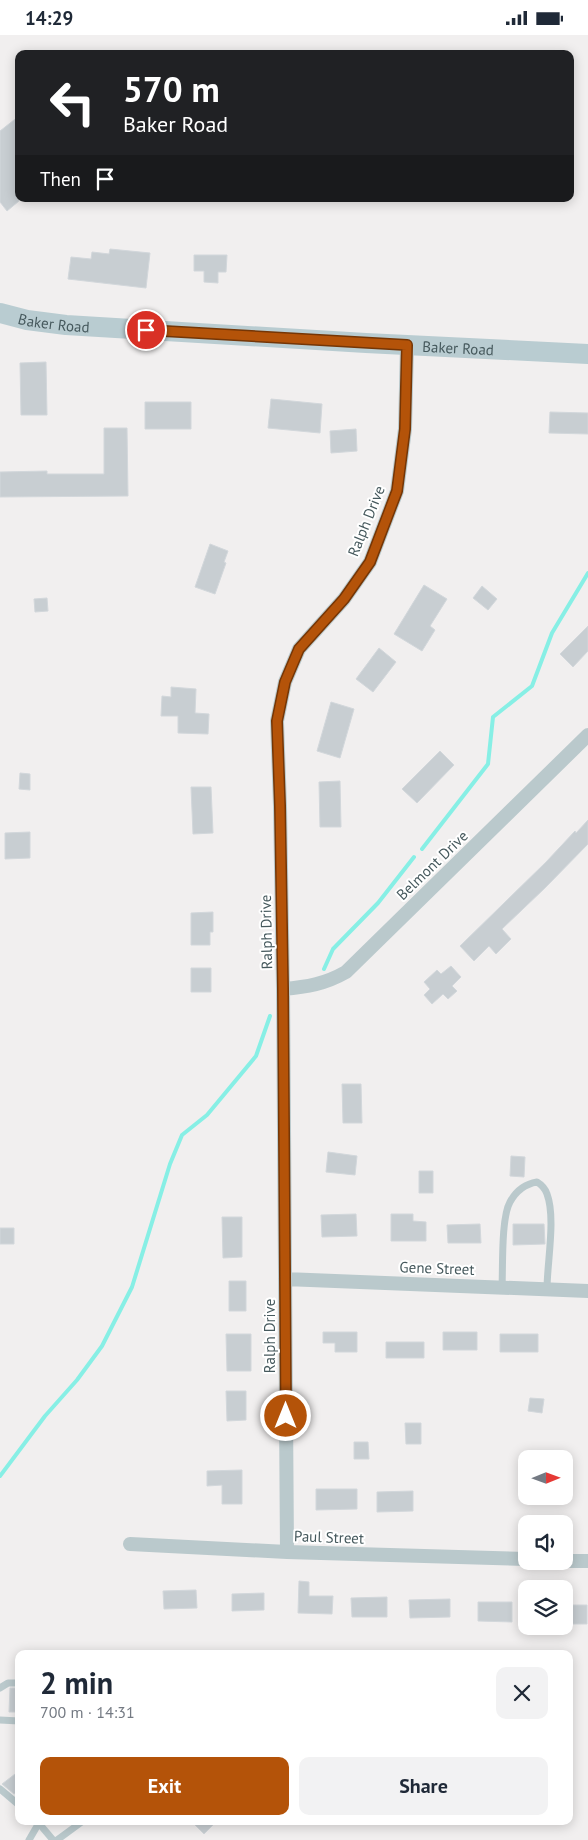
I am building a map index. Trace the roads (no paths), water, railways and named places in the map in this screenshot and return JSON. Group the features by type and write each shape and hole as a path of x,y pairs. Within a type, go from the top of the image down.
{"street":[{"name":"Baker Road","path":"0,313 27,320 66,325 407,345 588,353"},
{"name":"Ralph Drive","path":"287,1552 283,989 277,721 285,682 299,649 344,599 370,562 397,491 405,429 407,345"},
{"name":"Belmont Drive","path":"283,989 314,986 331,981 346,972 588,735"},
{"name":"Gene Street","path":"285,1279 588,1291"},
{"name":"Paul Street","path":"130,1544 287,1552 518,1559"},
{"path":"573,1561 588,1561"}],"lane":[{"path":"502,1287 505,1223 509,1203 518,1191 527,1184 537,1182 544,1187 548,1195 550,1212 551,1236 547,1289"},
{"path":"0,1688 8,1683 15,1683"},
{"path":"0,1720 15,1721"},
{"path":"0,1789 15,1802"},
{"path":"29,1840 36,1825"},
{"path":"40,1825 52,1840"},
{"path":"57,1840 78,1825"}],"waterway":[{"path":"422,849 488,764 493,717 532,686 552,633 588,573"},
{"path":"324,969 333,949 378,903 414,857"},
{"path":"0,1476 45,1416 77,1380 102,1346 132,1287 170,1164 182,1135 207,1115 256,1056 270,1016"}]}
